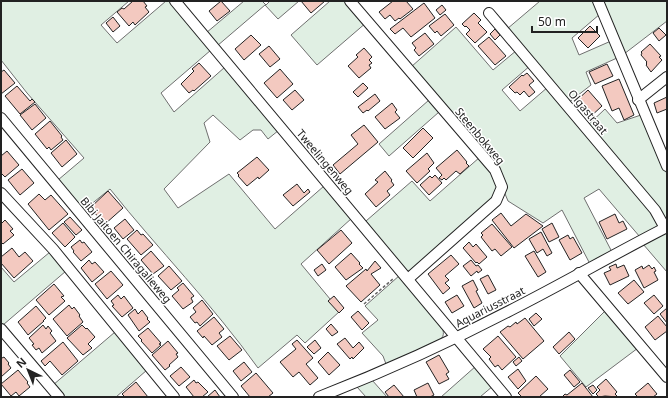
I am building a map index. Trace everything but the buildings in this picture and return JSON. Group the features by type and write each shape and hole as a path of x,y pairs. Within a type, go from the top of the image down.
{"street":[{"name":"Tweelingenweg","path":"175,1 506,397"},
{"name":"Steenbokweg","path":"350,1 495,170 502,187 496,201 405,275"},
{"path":"598,1 638,100 667,166"},
{"name":"Olgastraat","path":"489,13 655,210 666,228"},
{"path":"638,100 667,77"},
{"name":"Bibi Jaitoen Chiragalieweg","path":"1,118 233,397"},
{"path":"1,193 53,249 174,397"},
{"name":"Aquariusstraat","path":"320,397 354,384 457,338 666,228"},
{"path":"580,273 667,377"},
{"path":"1,329 59,397"}],"path":[{"path":"364,304 405,275"}],"green space":[{"path":"1,1 129,1 101,25 117,43 166,1 169,1 211,50 161,93 174,112 225,67 279,130 268,139 261,130 253,130 240,140 213,115 204,123 210,142 164,189 178,208 229,174 275,229 324,186 352,218 301,264 340,311 305,343 297,335 258,368 204,299 110,189 84,210 58,180 84,158 27,93 1,60"},
{"path":"244,1 262,1 266,5 270,1 299,1 278,19 265,5 217,46 206,33"},
{"path":"330,1 349,1 367,22 317,65 291,35"},
{"path":"540,1 594,1 600,14 572,38 579,55 611,41 617,58 586,72 591,85 568,103 507,29"},
{"path":"603,1 667,1 667,21 624,54"},
{"path":"456,27 493,70 517,50 531,65 502,90 520,111 548,87 652,211 660,227 640,237 599,189 584,198 612,252 590,264 562,210 543,223 508,201 503,189 411,67"},
{"path":"429,100 439,112 389,156 379,144"},
{"path":"605,109 617,123 641,115 667,174 667,222 587,126"},
{"path":"480,157 493,172 498,187 493,199 410,271 405,271 366,221 412,181 430,201"},
{"path":"667,232 667,272 643,244"},
{"path":"50,252 66,271 3,325 1,322 1,267 14,282"},
{"path":"400,275 441,325 443,335 438,342 386,364 383,356 362,333 378,320 365,306"},
{"path":"606,310 638,348 586,387 560,356"},
{"path":"115,332 147,370 116,397 63,397 53,385"},
{"path":"476,366 493,386 480,397 441,397"},
{"path":"372,380 387,397 366,397 357,387"}]}
